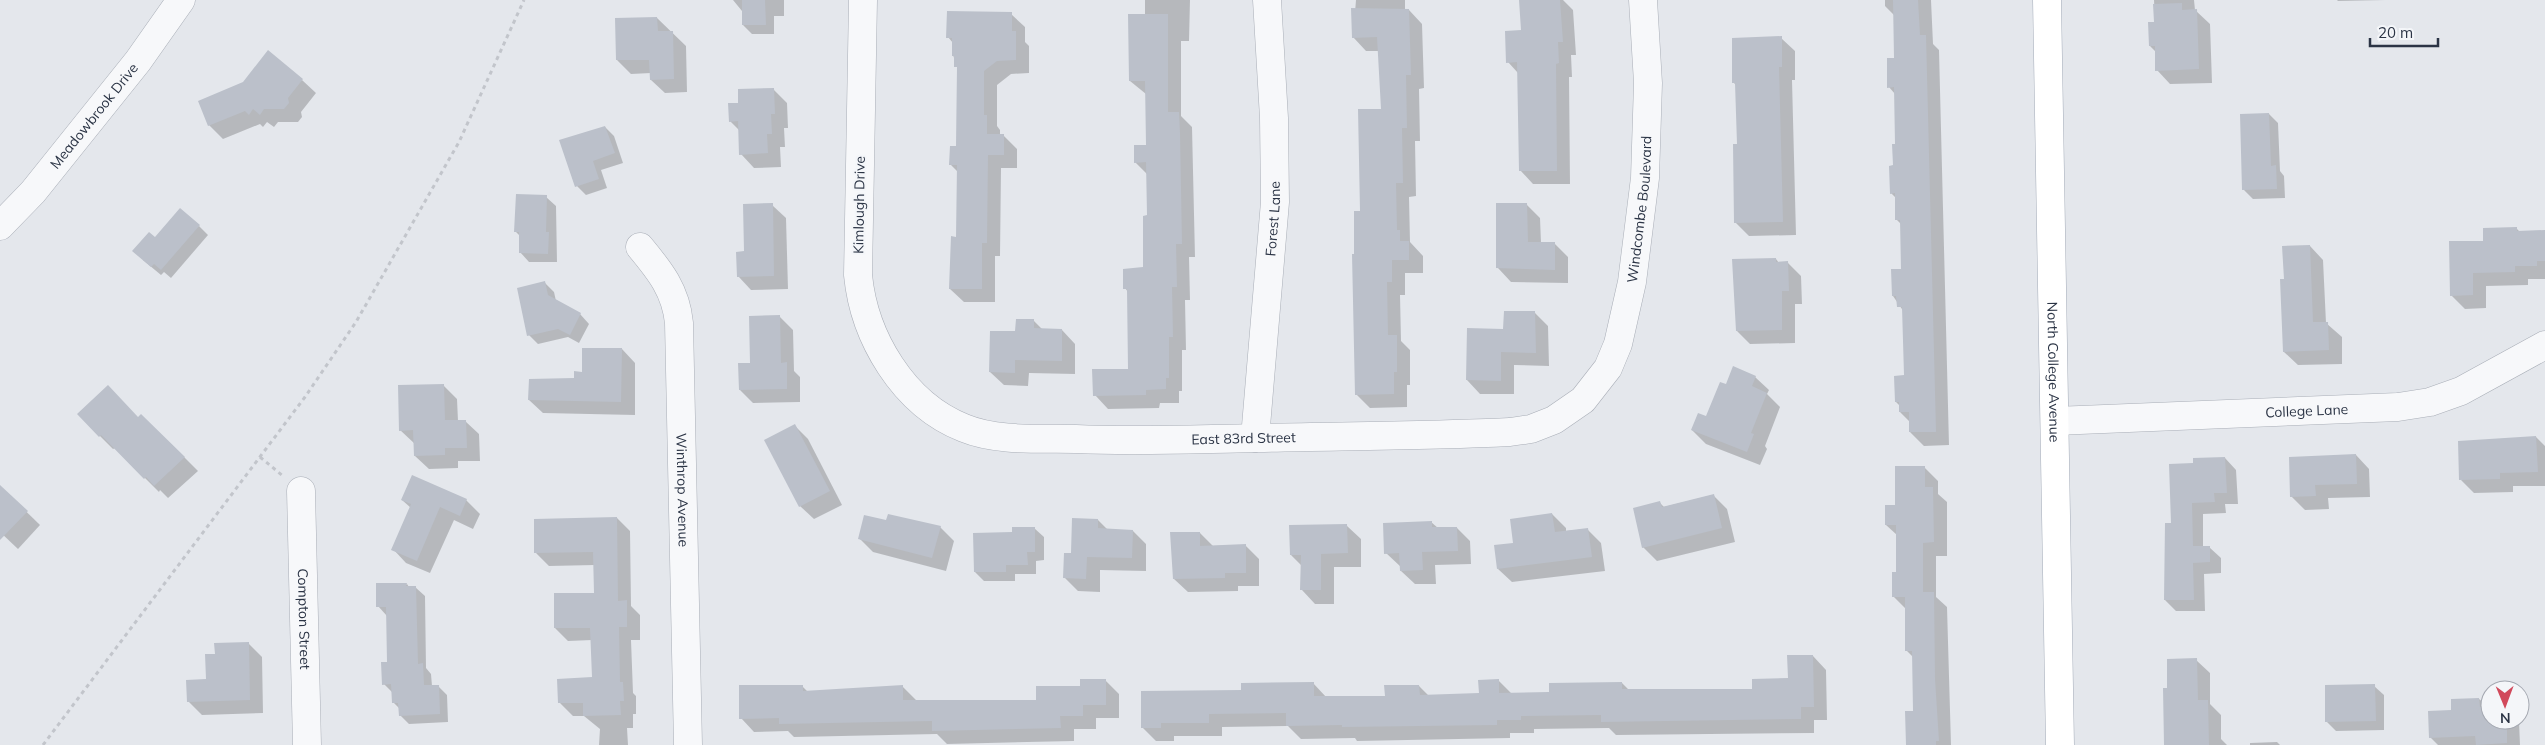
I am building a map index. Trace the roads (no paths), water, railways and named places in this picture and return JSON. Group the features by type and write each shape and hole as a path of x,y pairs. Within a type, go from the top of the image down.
{"main road":[{"name":"North College Avenue","path":"2047,0 2060,745"}],"street":[{"name":"Meadowbrook Drive","path":"0,226 33,192 138,61 181,0"},
{"name":"Kimlough Drive","path":"863,0 859,285 863,305 873,335 889,363 914,395"},
{"name":"Forest Lane","path":"1255,438 1274,202 1274,118 1267,0"},
{"name":"Windcombe Boulevard","path":"1578,403 1587,397 1603,376 1616,349 1636,258 1646,178 1648,114 1643,0"},
{"name":"Winthrop Avenue","path":"640,247 665,276 677,305 679,323 688,745"},
{"name":"College Lane","path":"2055,421 2398,407 2430,402 2461,392 2545,345"},
{"name":"East 83rd Street","path":"914,395 953,423 973,432 1002,436 1106,440 1510,432 1531,429 1554,420 1578,403"},
{"name":"Compton Street","path":"301,491 307,745"}]}
